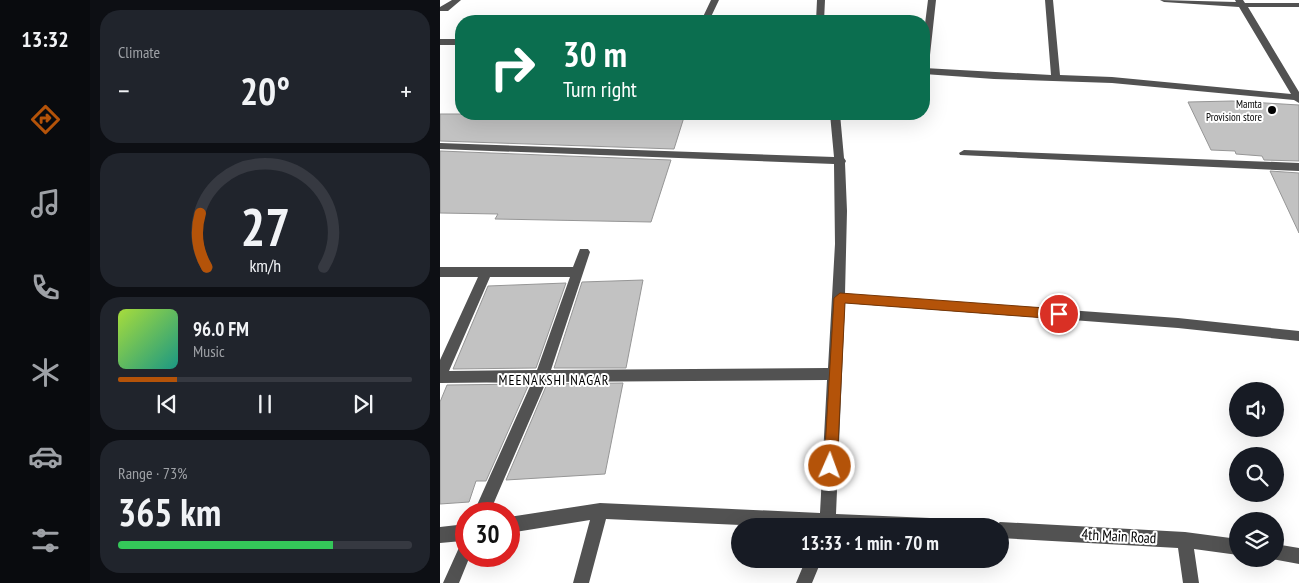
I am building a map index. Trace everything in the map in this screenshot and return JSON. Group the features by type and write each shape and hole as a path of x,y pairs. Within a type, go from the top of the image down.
{"street":[{"path":"440,9 445,9 457,0"},
{"path":"708,15 714,0"},
{"path":"820,15 821,0"},
{"path":"930,16 932,0"},
{"path":"1049,0 1056,78"},
{"path":"1164,0 1299,5"},
{"path":"1242,2 1299,98"},
{"path":"440,42 455,42"},
{"path":"930,71 994,76 1112,80 1299,98"},
{"path":"827,518 834,374 840,298 841,161 836,120"},
{"path":"440,146 841,161"},
{"path":"964,153 1299,167"},
{"path":"486,502 542,376 584,252"},
{"path":"440,272 577,272"},
{"path":"486,272 440,376 834,374"},
{"path":"840,298 1178,323 1299,336"},
{"path":"582,583 600,511"},
{"path":"520,523 600,511 731,519"},
{"name":"4th Main Road","path":"1009,530 1185,540 1229,546"},
{"path":"440,535 455,533"},
{"path":"1185,540 1191,583"},
{"path":"1284,554 1299,556"},
{"path":"450,583 457,567"},
{"path":"804,583 810,568"}],"building":[{"path":"1232,101 1299,105 1299,161 1264,160 1262,156 1236,154 1235,151 1211,150 1188,102"},
{"path":"440,114 455,114 455,120 683,120 674,149 440,141"},
{"path":"440,151 671,160 651,222 495,219 498,214 440,213"},
{"path":"1270,171 1299,173 1299,233"},
{"path":"643,280 626,368 554,368 582,282"},
{"path":"566,283 536,368 453,369 488,286"},
{"path":"623,383 605,474 506,480 547,384"},
{"path":"529,384 486,481 476,481 469,502 440,504 440,402 447,385"}],"place":[{"name":"Mamta Provision store","path":"1272,110"}],"district":[{"name":"MEENAKSHI NAGAR","path":"554,380"}],"route":[{"path":"830,466 840,298 1059,314"}]}
